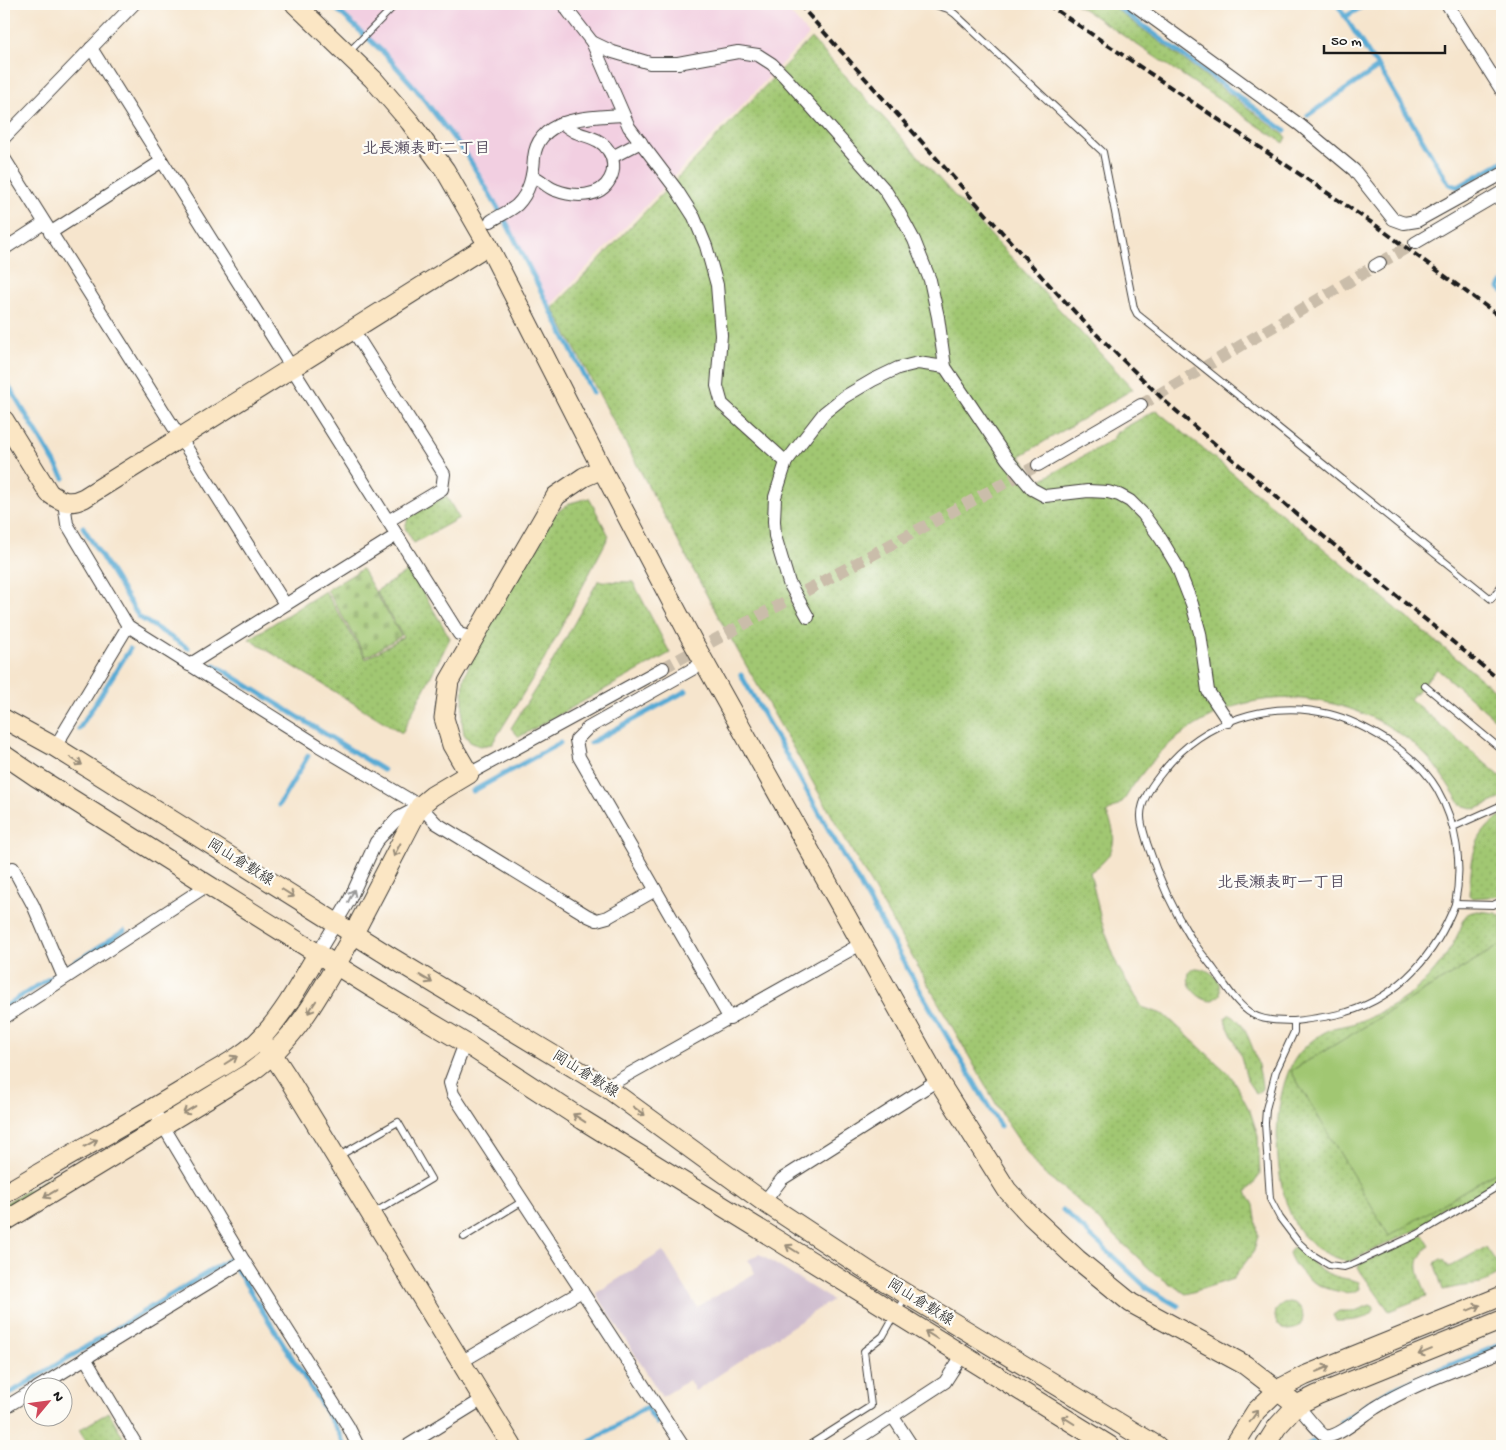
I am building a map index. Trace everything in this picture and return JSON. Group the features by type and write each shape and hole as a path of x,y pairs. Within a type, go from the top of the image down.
{"street":[{"path":"4,138 134,4"},
{"path":"295,4 373,79 410,122 445,170 488,245 704,662 938,1080 987,1161 1007,1190 1031,1216 1077,1259 1131,1304 1245,1365 1297,1405 1320,1433 1326,1436 1342,1430 1396,1395 1502,1351"},
{"path":"564,4 592,42 629,127 676,189 694,217 706,246 717,285 722,335 717,386 722,404 786,462"},
{"path":"1133,4 1300,125 1354,170 1393,219 1404,223 1417,221 1502,174"},
{"path":"1447,4 1502,91"},
{"path":"592,42 613,52 650,63 678,64 738,52 758,56 772,64 785,77 885,190 900,214 914,240 930,280 938,317 945,367 1008,459 1032,489 1045,496 1088,492 1119,494 1130,501 1143,514 1162,539 1192,604 1200,633 1208,691 1228,721"},
{"path":"91,48 459,634 474,638"},
{"path":"498,217 516,206 526,193 532,176 534,155 541,139 553,128 569,120 623,114"},
{"path":"532,176 538,178 554,190 566,193 592,194 601,191 608,184 614,167 608,149 601,142 570,130 563,123"},
{"path":"612,158 641,142"},
{"path":"4,158 285,604"},
{"path":"4,249 47,228 162,161"},
{"path":"1415,243 1502,192"},
{"path":"4,420 49,493 64,502 75,502 488,245"},
{"path":"353,330 444,474 442,489 388,521"},
{"path":"808,617 789,583 775,536 776,497 786,462 824,413 859,388 898,368 918,364 945,367"},
{"path":"1038,465 1141,405"},
{"path":"469,774 452,745 444,718 448,681 556,496 584,477 602,468"},
{"path":"64,502 67,524 128,626 311,741 420,806 436,823 597,920 608,918 654,891"},
{"path":"189,664 397,535"},
{"path":"55,747 128,626"},
{"path":"704,662 588,728 576,740 579,757 654,891 730,1019"},
{"path":"4,1194 49,1166 153,1110 244,1052 260,1039 300,984 336,923 376,842 398,818 469,774 663,668"},
{"name":"岡山倉敷線","path":"4,719 55,747 353,934 606,1087 764,1202 907,1294 1157,1446"},
{"name":"岡山倉敷線","path":"4,755 208,886 465,1043 591,1126 1110,1446"},
{"path":"4,1222 252,1072 273,1054 304,1019 353,934 420,806"},
{"path":"4,873 13,868 33,905 61,973"},
{"path":"4,1018 61,973 132,936 208,886"},
{"path":"606,1087 861,944"},
{"path":"260,1039 273,1054 512,1446"},
{"path":"465,1043 450,1083 453,1094 683,1446"},
{"path":"764,1202 782,1179 938,1080"},
{"path":"153,1110 238,1264 348,1426 358,1446"},
{"path":"54,1378 238,1264"},
{"path":"461,1362 582,1291"},
{"path":"1234,1446 1256,1411 1279,1390 1304,1376 1502,1296"},
{"path":"1265,1446 1277,1427 1297,1405 1324,1392 1502,1320"},
{"path":"847,1446 945,1382 963,1354"},
{"path":"85,1358 137,1446"},
{"path":"4,1408 22,1396"},
{"path":"407,1446 483,1399"},
{"path":"893,1417 912,1446"}],"lane":[{"path":"347,53 396,4"},
{"path":"932,4 948,9 955,14 1103,152 1134,308 1137,314 1491,599 1502,585"},
{"path":"1425,686 1502,750"},
{"path":"1284,709 1330,714 1352,721 1399,749 1420,768 1436,788 1453,827 1460,870 1455,904 1439,940 1427,958 1412,974 1392,990 1372,1002 1326,1017 1276,1022 1250,1013 1230,992 1180,921 1152,857 1141,817 1144,801 1155,781 1182,750 1198,738 1228,721 1262,711 1284,709"},
{"path":"1453,827 1502,805"},
{"path":"1455,904 1493,905 1502,901"},
{"path":"1294,1021 1294,1032 1276,1071 1266,1109 1265,1123 1270,1199 1280,1218 1298,1242 1311,1254 1329,1265 1344,1267 1354,1264 1418,1234 1502,1184"},
{"path":"336,1158 398,1122 431,1179 371,1214"},
{"path":"464,1237 523,1202"},
{"path":"808,1446 871,1406 864,1351 883,1336 907,1294"}],"shaded area":[{"path":"335,4 782,4 809,35 550,306 472,160 431,104 396,63"},
{"path":"663,1251 697,1307 755,1273 748,1260 759,1254 832,1300 695,1391 689,1380 662,1397 596,1293"}],"green space":[{"path":"1076,4 1109,4 1287,137 1284,143"},
{"path":"811,38 1133,389 1020,456 1039,481 1112,440 1117,432 1156,410 1502,696 1502,725 1437,669 1410,699 1500,776 1502,774 1502,798 1476,809 1461,805 1431,761 1412,743 1390,728 1367,715 1341,706 1315,700 1289,698 1262,700 1236,706 1220,712 1195,726 1162,751 1143,772 1122,802 1106,813 1113,830 1113,846 1105,860 1090,872 1101,920 1118,967 1142,1007 1165,1015 1231,1076 1250,1111 1258,1136 1260,1175 1247,1192 1254,1205 1258,1235 1254,1251 1233,1279 1186,1294 1155,1274 1073,1196 1039,1170 1007,1123 718,616 553,308"},
{"path":"446,496 459,518 414,543 405,528 408,518"},
{"path":"589,498 609,536 544,660 492,744 480,746 471,743 464,734 462,722 464,678 479,641 553,515 570,503"},
{"path":"362,569 401,636 366,657 327,590"},
{"path":"410,570 450,638 402,733 249,639 325,591 366,659 403,637 376,591"},
{"path":"598,581 633,582 670,653 519,737 511,728 551,664"},
{"path":"1502,816 1502,896 1472,898 1469,895 1472,861 1478,840 1492,823"},
{"path":"1478,911 1496,913 1501,916 1502,944 1291,1071 1389,1235 1502,1168 1502,1178 1454,1208 1451,1203 1438,1211 1440,1217 1348,1262 1332,1256 1308,1241 1295,1224 1286,1202 1280,1175 1277,1146 1278,1117 1282,1091 1290,1067 1302,1050 1320,1035 1333,1028 1352,1024 1382,1011 1416,990 1443,960 1455,940 1466,915"},
{"path":"1502,944 1502,1168 1389,1236 1291,1071"},
{"path":"1196,968 1211,973 1219,984 1220,995 1211,1001 1201,998 1190,985 1188,980 1189,974 1191,969"},
{"path":"1230,1014 1236,1018 1248,1036 1256,1059 1262,1089 1256,1094 1248,1082 1240,1053 1226,1023 1225,1018"},
{"path":"55,1174 58,1178 4,1211 4,1204"},
{"path":"1423,1235 1430,1246 1420,1258 1418,1269 1427,1296 1389,1311 1358,1268 1360,1264"},
{"path":"1293,1247 1329,1274 1359,1282 1360,1289 1343,1292 1314,1283 1296,1267 1289,1253"},
{"path":"1486,1247 1502,1268 1502,1273 1481,1284 1443,1290 1435,1265 1436,1262 1441,1259 1444,1260 1449,1267"},
{"path":"1289,1302 1299,1306 1303,1316 1299,1326 1289,1330 1279,1326 1275,1316 1279,1306"},
{"path":"1370,1305 1374,1307 1374,1310 1363,1318 1336,1321 1333,1315 1339,1311 1355,1311"},
{"path":"109,1412 123,1437 106,1446 82,1446 87,1443 79,1430"}],"waterway":[{"path":"331,4 385,54 416,89 468,157 507,224 593,393"},
{"path":"1114,4 1285,131"},
{"path":"1337,4 1379,67 1449,184 1458,187 1502,162"},
{"path":"1345,17 1366,4"},
{"path":"1308,115 1379,67"},
{"path":"1502,283 1499,288 1502,291"},
{"path":"4,378 64,478"},
{"path":"83,527 139,617 188,648"},
{"path":"79,729 130,649"},
{"path":"215,665 383,770"},
{"path":"741,675 922,994 1000,1126"},
{"path":"590,743 686,691"},
{"path":"473,791 560,743"},
{"path":"279,805 308,756"},
{"path":"4,1007 124,931"},
{"path":"1063,1210 1148,1289 1178,1306"},
{"path":"4,1397 230,1259 338,1431 345,1446"},
{"path":"1342,1422 1394,1388 1502,1344"},
{"path":"584,1446 646,1407 657,1423"},
{"path":"1306,1446 1313,1442"}],"tunnel":[{"path":"1380,263 1415,243"},
{"path":"1141,405 1375,266"},
{"path":"663,668 1038,465"}],"railway":[{"path":"799,4 1042,277 1090,328 1167,403 1306,522 1502,682"},
{"path":"1047,4 1378,227 1502,318"}],"district":[{"name":"北長瀬表町二丁目","path":"426,150"},
{"name":"北長瀬表町一丁目","path":"1281,884"}]}
